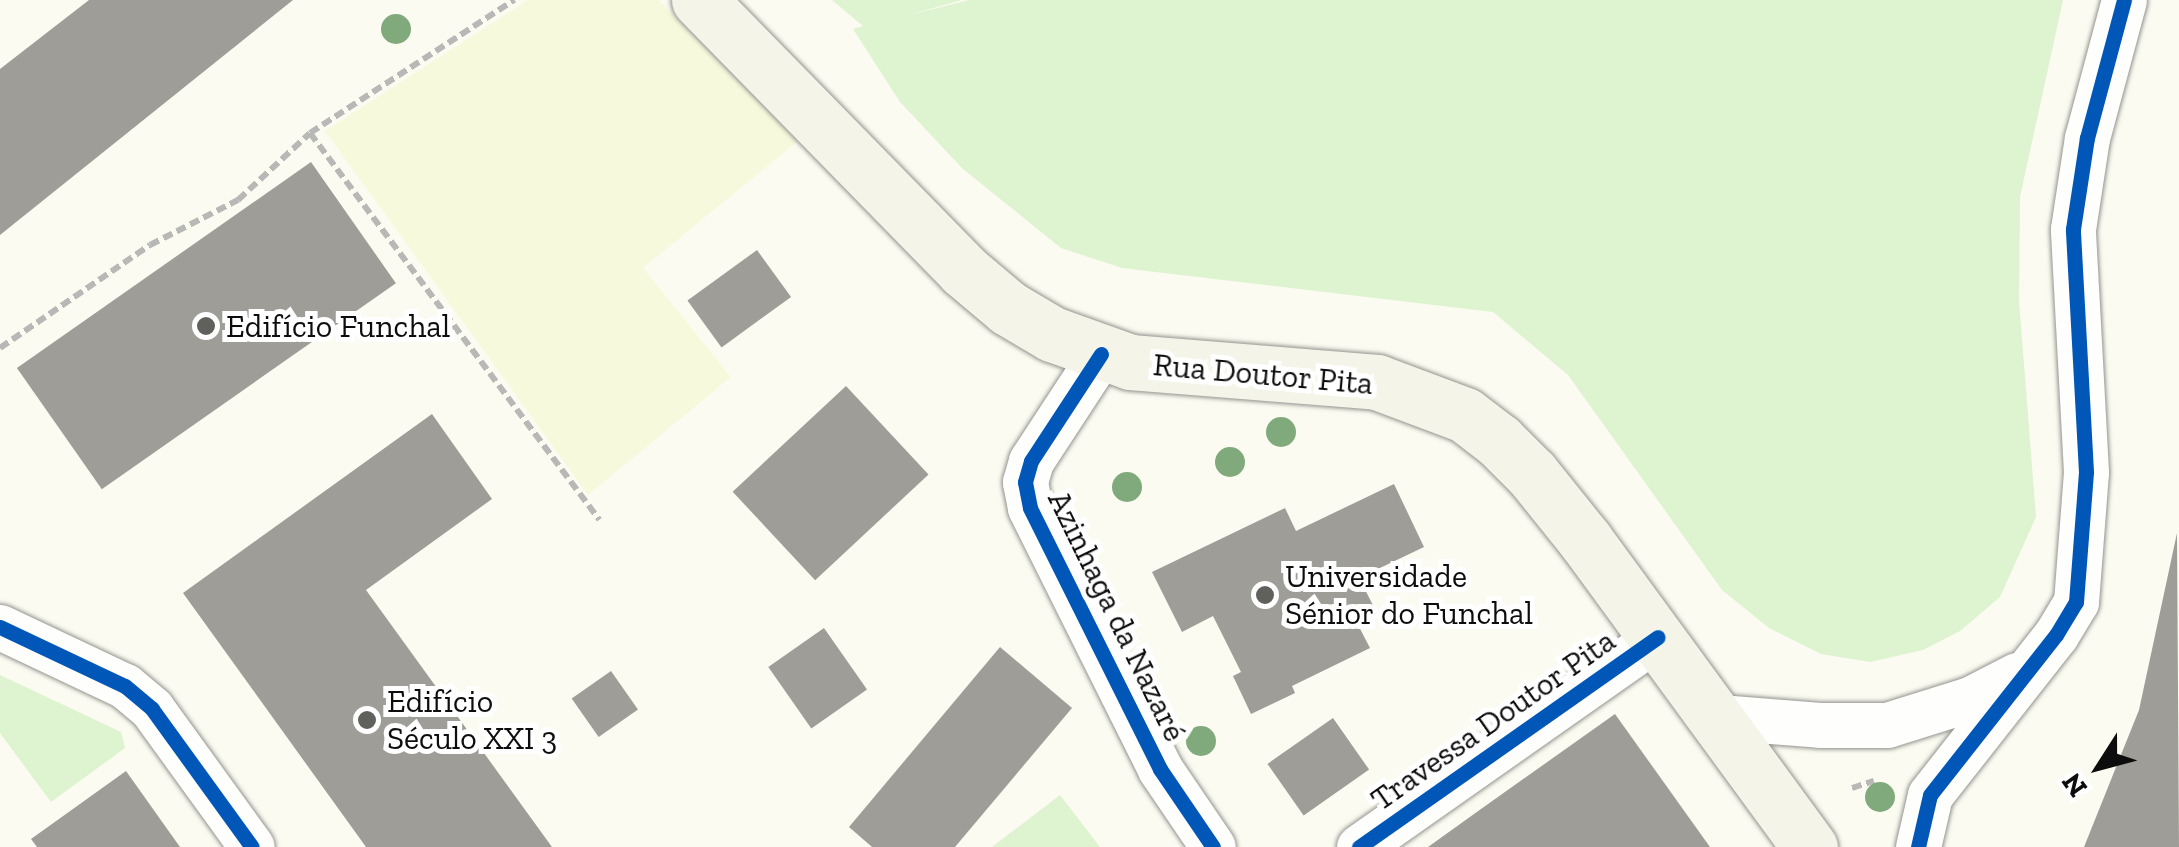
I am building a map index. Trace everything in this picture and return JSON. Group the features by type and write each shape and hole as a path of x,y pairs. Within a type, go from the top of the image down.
{"main road":[{"name":"Rua Doutor Pita","path":"699,0 963,270 1008,308 1052,334 1130,362 1378,382 1465,416 1532,474 1719,717 1810,847"}],"street":[{"path":"1918,847 1930,795 2076,602 2086,472 2073,228 2088,138 2124,0"},
{"name":"Azinhaga da Nazaré","path":"1101,354 1031,460 1025,482 1030,508 1160,769 1213,847"},
{"path":"0,627 126,686 160,720 252,847"},
{"name":"Travessa Doutor Pita","path":"1359,847 1658,638"},
{"path":"1719,717 1820,726 1887,725 1970,700 2028,670"}],"path":[{"path":"0,348 150,244 238,200 310,133 514,0"},
{"path":"310,133 599,520"},
{"path":"1852,788 1886,777"}],"green space":[{"path":"528,0 658,0 799,140 643,268 731,377 588,495 325,131"},
{"path":"832,0 962,0 905,16 969,0 2063,0 2020,197 2019,301 2036,517 2000,597 1960,631 1923,650 1870,662 1821,654 1769,628 1722,590 1568,375 1493,312 1122,268 1061,248 963,169 900,102 853,29 863,26"},
{"path":"0,675 121,732 125,748 51,802 0,733"},
{"path":"1060,795 1100,847 992,847"}],"building":[{"path":"89,0 293,0 0,235 0,69"},
{"name":"Edifício Funchal","path":"311,162 396,283 102,489 17,368"},
{"path":"757,250 791,297 722,347 687,301"},
{"path":"846,386 929,474 815,580 733,492"},
{"name":"Edifício Século XXI 3","path":"432,414 492,499 366,590 552,847 366,847 183,593"},
{"name":"Universidade Sénior do Funchal","path":"1394,484 1424,547 1359,578 1376,611 1356,621 1370,648 1292,686 1295,693 1251,714 1233,676 1241,672 1213,616 1182,632 1152,572 1285,508 1296,531"},
{"path":"2177,533 2179,847 2084,847 2139,710"},
{"path":"824,628 867,689 811,728 768,667"},
{"path":"1000,647 1072,708 955,847 872,847 849,827"},
{"path":"611,671 638,710 599,737 572,699"},
{"path":"1615,714 1710,847 1428,847 1481,809"},
{"path":"1333,718 1369,770 1304,815 1267,764"},
{"path":"126,771 180,847 37,847 31,839"}],"cycle path":[{"path":"1918,847 1930,795 2056,635 2076,602 2086,472 2073,229 2087,138 2124,0"},
{"path":"1101,354 1031,461 1025,482 1030,508 1160,769 1213,847"},
{"path":"0,627 125,686 152,709 252,847"},
{"path":"1359,847 1658,637"}],"place":[{"name":"Edifício Funchal","path":"206,326"},
{"name":"Universidade Sénior do Funchal","path":"1265,595"},
{"name":"Edifício Século XXI 3","path":"367,720"}]}
